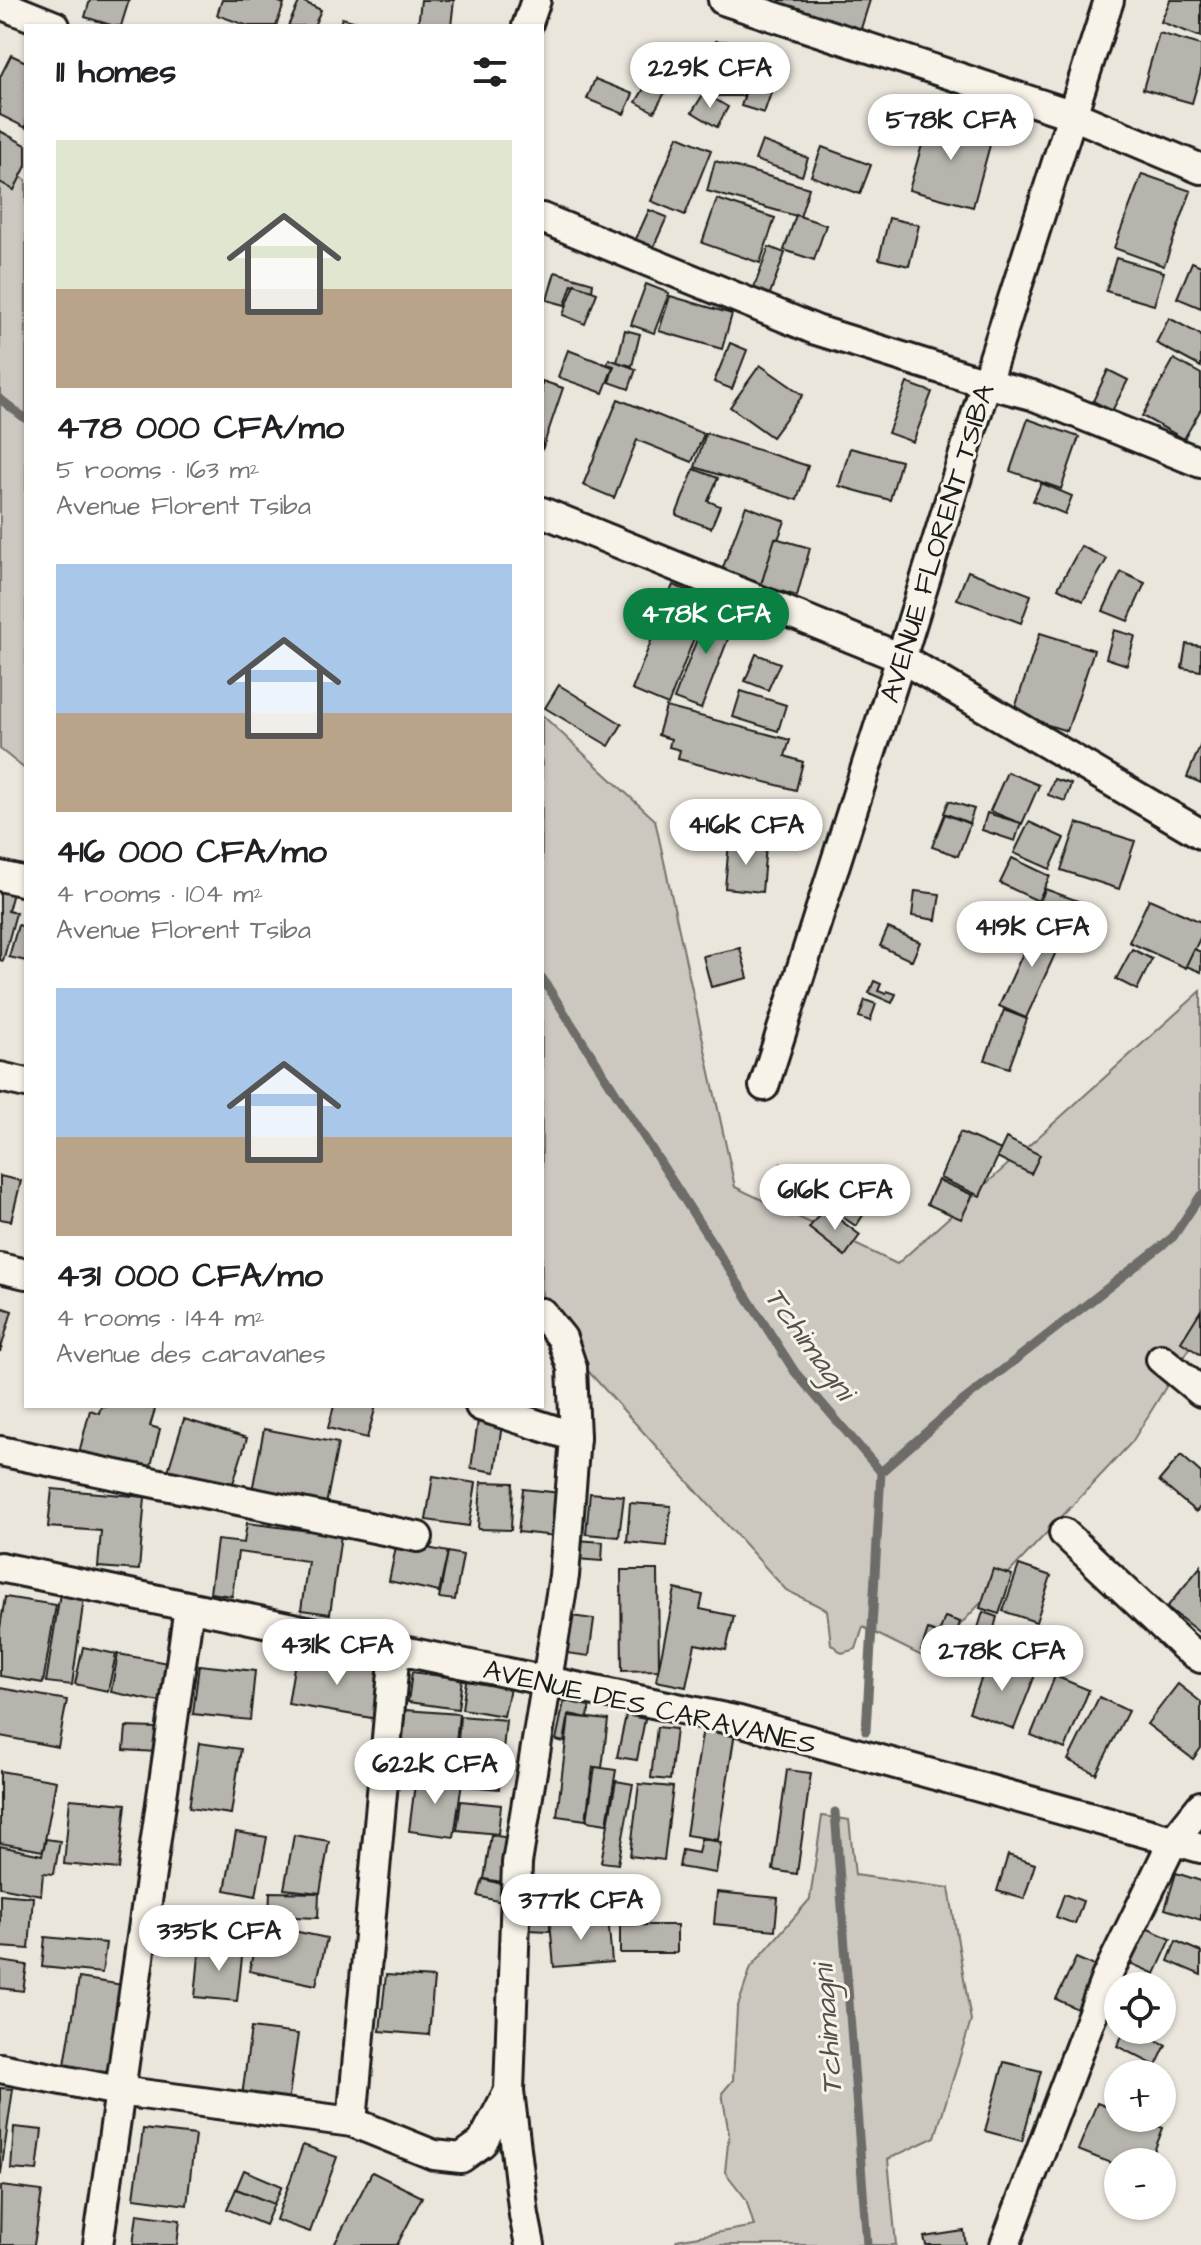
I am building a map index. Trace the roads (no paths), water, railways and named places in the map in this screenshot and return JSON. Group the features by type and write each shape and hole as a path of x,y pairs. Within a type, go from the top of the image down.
{"street":[{"path":"528,24 536,0"},
{"path":"723,0 1073,115 1201,169"},
{"name":"AVENUE FLORENT TSIBA","path":"764,1086 1109,0"},
{"path":"0,4 50,24"},
{"path":"544,219 816,330 1032,395 1201,463"},
{"path":"544,513 901,658 1201,834"},
{"path":"0,876 24,882"},
{"path":"0,1077 24,1083"},
{"path":"0,1268 24,1274"},
{"path":"530,2245 509,2091 517,1863 564,1576 575,1437 572,1368 562,1338 544,1316"},
{"path":"1161,1359 1201,1392"},
{"path":"486,1408 575,1437"},
{"path":"0,1451 418,1537"},
{"path":"1064,1533 1186,1648 1201,1658"},
{"name":"AVENUE DES CARAVANES","path":"0,1567 739,1721 1201,1848"},
{"path":"98,2245 189,1607"},
{"path":"352,2122 395,1650"},
{"path":"1005,2245 1106,1978 1173,1841 1201,1806"},
{"path":"0,2068 119,2091 352,2122 434,2155 461,2158 482,2143 509,2091"}],"waterway":[{"name":"Tchimagni","path":"0,399 24,417"},
{"name":"Tchimagni","path":"544,981 795,1372 881,1472 866,1731"},
{"path":"881,1472 955,1407 1173,1237 1201,1195"},
{"name":"Tchimagni","path":"835,1812 867,2245"}]}
